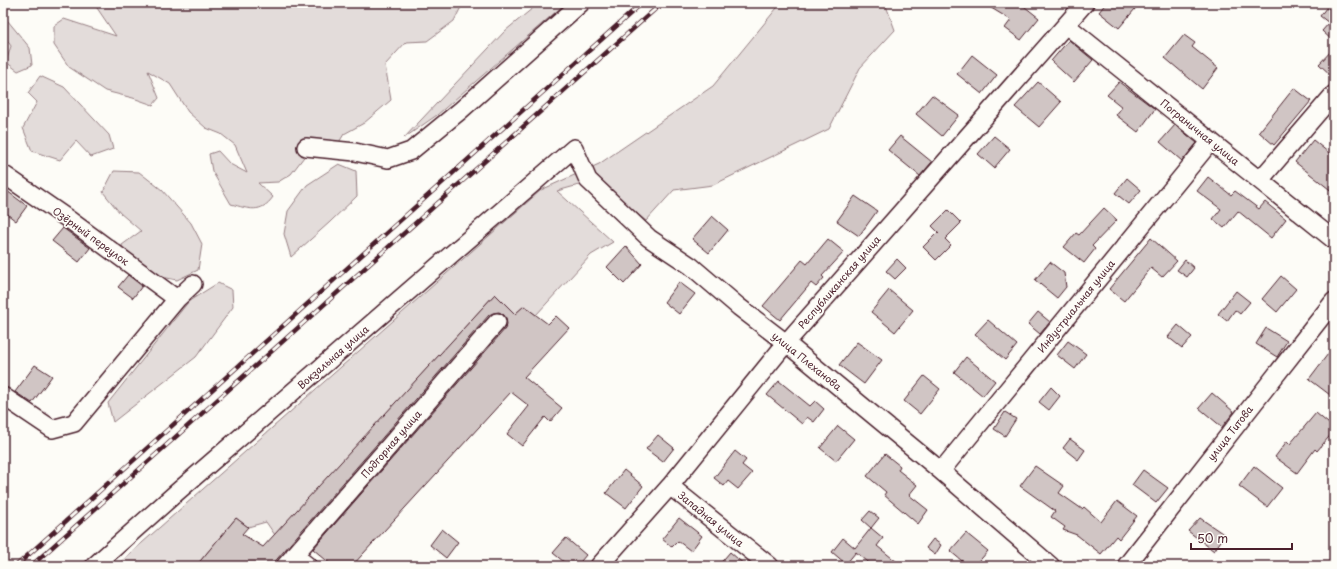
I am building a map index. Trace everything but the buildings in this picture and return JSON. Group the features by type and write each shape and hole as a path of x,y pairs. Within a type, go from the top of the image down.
{"street":[{"path":"306,147 354,152 388,159 411,152 461,110 581,3"},
{"name":"Республиканская улица","path":"599,566 670,486 786,343 1085,3"},
{"name":"Пограничная улица","path":"1066,25 1334,240"},
{"path":"1260,180 1334,94"},
{"name":"Индустриальная улица","path":"941,471 1211,141"},
{"name":"улица Плеханова","path":"574,148 588,180 649,238 691,266 739,307 786,343 941,471 1051,566"},
{"name":"Вокзальная улица","path":"94,566 176,493 574,148"},
{"name":"Озёрный переулок","path":"3,174 71,221 177,299"},
{"path":"3,396 52,429 74,423 177,299 193,284"},
{"name":"улица Титова","path":"1126,566 1334,301"},
{"name":"Подгорная улица","path":"290,560 497,322"},
{"name":"Западная улица","path":"670,486 770,566"},
{"path":"290,560 308,566"}],"shaded area":[{"path":"79,3 463,3 454,21 427,41 406,42 385,65 391,100 364,123 344,134 338,144 310,149 291,174 278,182 258,183 273,197 264,206 254,209 231,204 212,171 209,154 218,151 230,164 247,173 235,145 221,134 206,128 188,112 170,84 148,71 159,98 153,105 105,91 69,67 54,45 54,26 64,19 116,36 95,5 81,5"},
{"path":"539,3 566,3 437,115 404,138 505,31"},
{"path":"781,3 885,3 895,30 860,68 829,129 713,185 674,190 646,221 597,180 557,191 613,242 591,255 536,315 524,306 515,314 495,294 275,535 266,522 248,527 236,518 196,566 116,566 541,190 599,164 713,86"},
{"path":"3,15 30,48 32,65 18,71 6,62 11,46 3,34"},
{"path":"40,76 64,87 109,135 113,149 91,157 76,141 60,160 32,151 23,128 37,102 28,93"},
{"path":"339,164 356,171 357,196 291,257 284,234 288,211 307,185"},
{"path":"114,171 139,172 162,190 191,223 202,244 198,270 177,280 152,275 125,261 122,245 141,231 120,213 103,192"},
{"path":"218,283 232,290 233,307 196,357 113,422 108,403 189,301"}],"railway":[{"path":"16,566 642,3"},
{"path":"31,566 662,3"}]}
